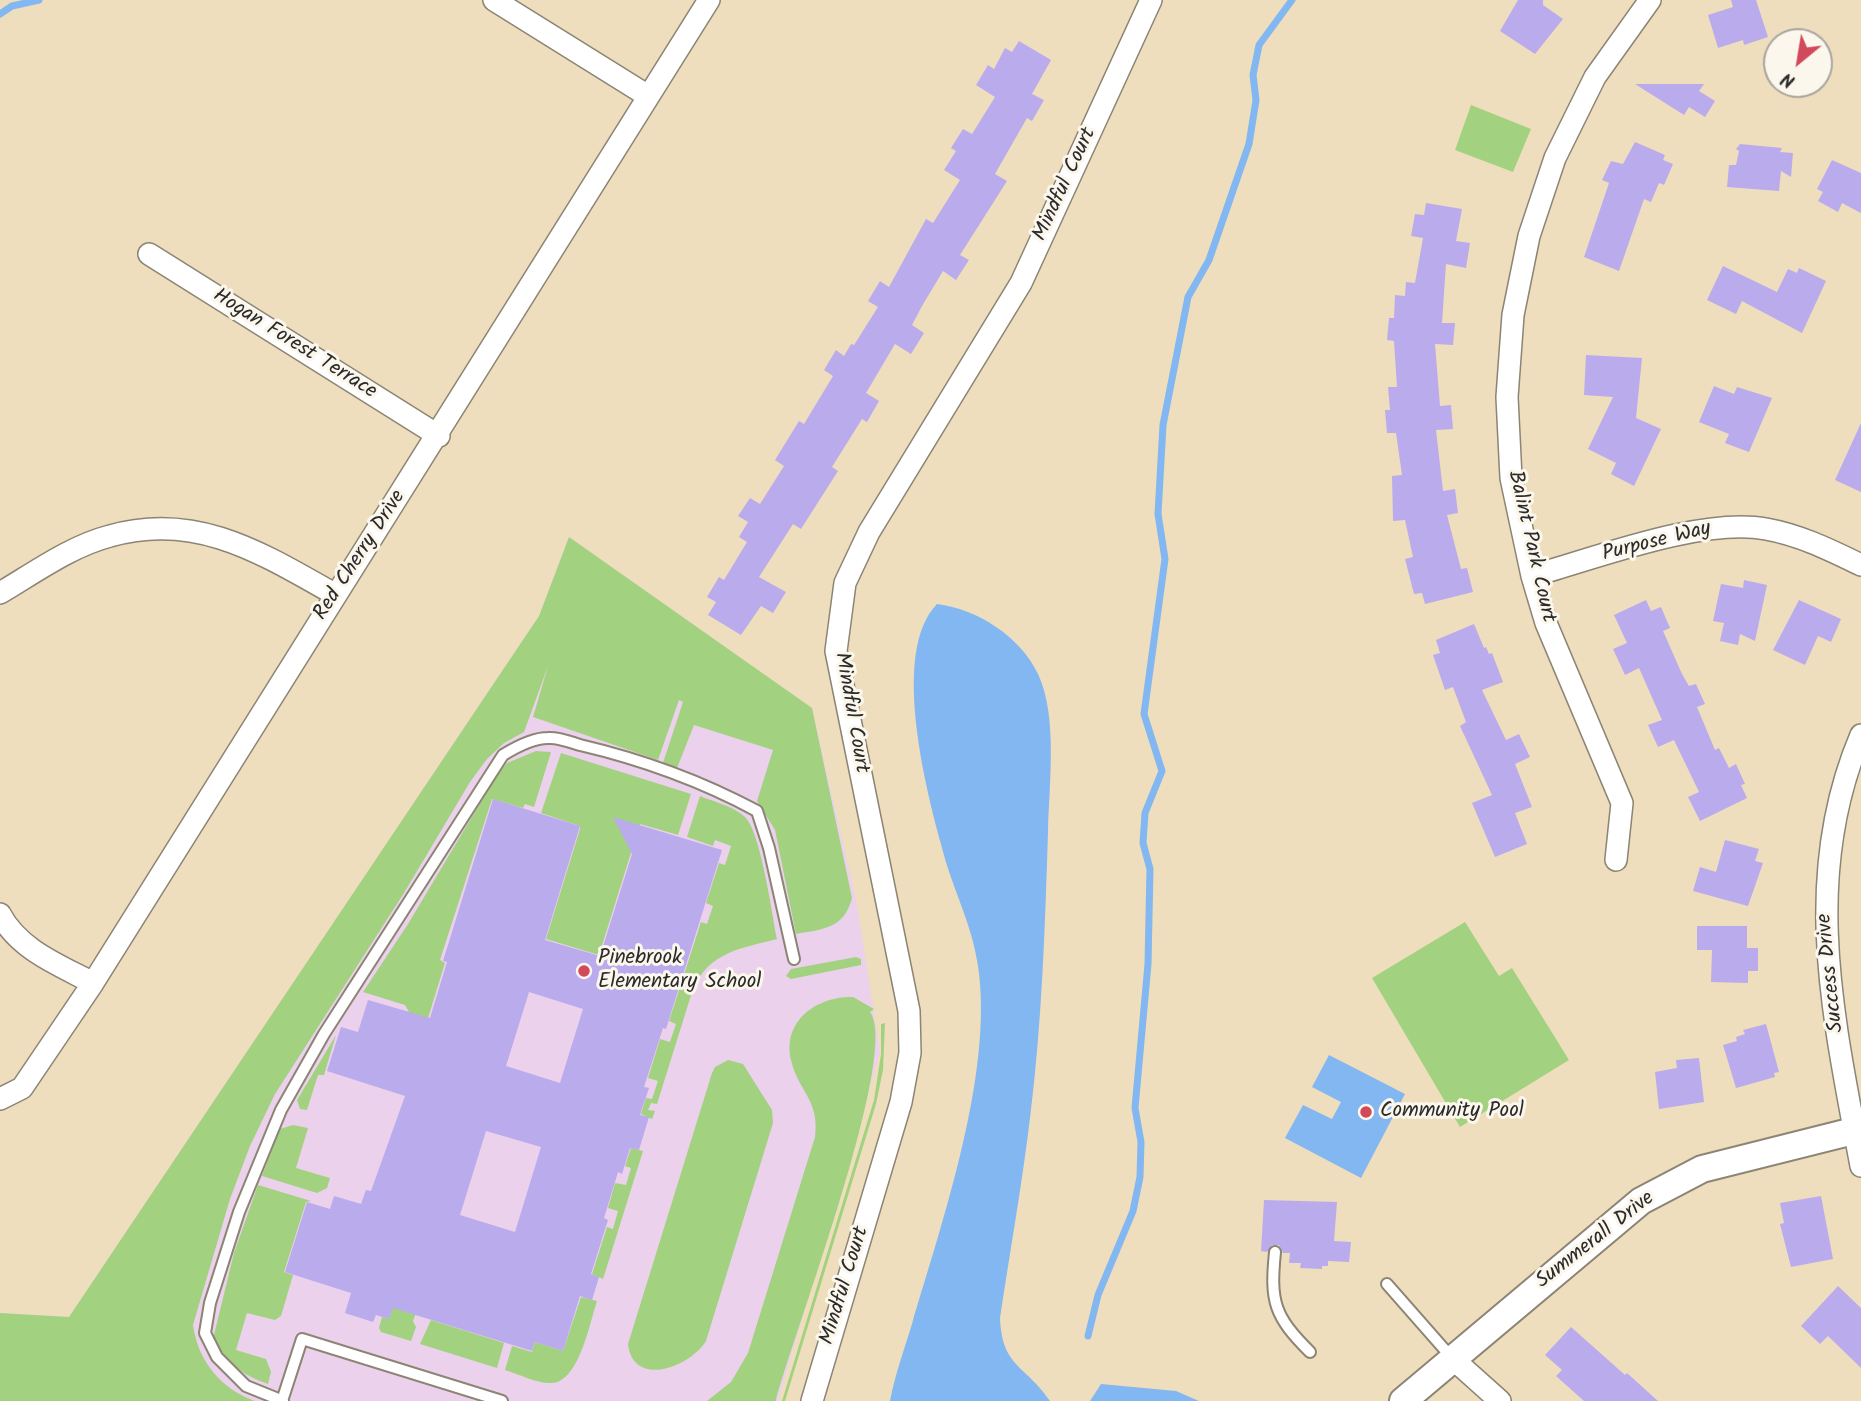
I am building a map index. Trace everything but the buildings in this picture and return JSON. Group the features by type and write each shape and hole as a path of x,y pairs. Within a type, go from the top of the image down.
{"street":[{"path":"494,0 649,96"},
{"name":"Red Cherry Drive","path":"0,1099 22,1088 93,983 439,436 709,0"},
{"name":"Mindful Court","path":"812,1401 901,1102 910,1053 909,1011 836,651 845,583 869,533 1021,283 1151,0"},
{"name":"Balint Park Court","path":"1616,860 1622,803 1546,623 1532,576 1511,478 1507,397 1513,315 1529,236 1555,158 1595,77 1650,0"},
{"name":"Hogan Forest Terrace","path":"149,254 439,436"},
{"name":"Purpose Way","path":"1532,576 1700,530 1736,525 1807,539 1861,565"},
{"path":"0,593 108,536 159,526 202,533 251,548 336,595"},
{"name":"Success Drive","path":"1861,735 1849,762 1831,838 1825,911 1828,980 1858,1129 1861,1166"},
{"path":"0,914 7,927 29,948 93,983"},
{"name":"Summerall Drive","path":"1403,1401 1641,1201 1702,1169 1858,1129"},
{"path":"1452,1358 1500,1401"}],"lane":[{"path":"502,1401 302,1339 283,1401 246,1386 217,1357 205,1333 210,1303 239,1212 281,1110 324,1034 503,755 519,746 548,737 600,750 721,792 757,811 769,848 794,959"},
{"path":"1275,1252 1272,1285 1274,1304 1281,1320 1310,1352"},
{"path":"1387,1284 1452,1358"}],"shaded area":[{"name":"Pinebrook Elementary School","path":"569,537 812,708 857,904 880,1052 778,1401 0,1401 0,1313 69,1317 539,616"}],"green space":[{"path":"1471,105 1531,129 1513,172 1455,150"},
{"path":"569,537 812,708 852,898 844,916 831,926 796,934 775,830 757,801 773,750 694,725 677,768 663,763 683,702 679,700 658,760 533,717 548,666 524,732 504,743 487,759 470,782 404,893 275,1094 250,1146 230,1199 193,1325 200,1350 213,1372 232,1389 255,1401 0,1401 0,1313 69,1317 539,616"},
{"path":"536,751 551,752 534,807 525,804 523,808 492,799 440,960 445,963 424,1031 405,1025 409,1012 405,1005 363,992 408,924 497,775 507,763"},
{"path":"561,753 691,794 678,835 640,824 599,955 546,939 580,829 580,826 541,813"},
{"path":"700,796 735,810 745,817 751,826 761,856 777,939 728,953 717,959 700,977 693,989 657,1104 651,1103 648,1110 655,1111 652,1119 641,1114 646,1098 652,1099 658,1081 648,1078 660,1039 670,1042 676,1024 669,1021 701,922 707,924 713,906 706,903 719,863 725,865 731,846 715,840 713,846 687,837"},
{"path":"1465,922 1499,976 1512,968 1569,1060 1460,1127 1372,978"},
{"path":"856,957 861,959 861,965 791,979 786,976 791,969"},
{"path":"853,997 874,1009 870,1012 876,1038 871,1081 841,1198 776,1401 707,1401 731,1382 748,1353 815,1137 814,1114 791,1060 792,1033 797,1022 816,1006 827,1001"},
{"path":"885,1023 883,1070 876,1104 785,1401 782,1401 874,1100 881,1054 881,1024"},
{"path":"336,1035 324,1075 318,1075 307,1110 300,1109 297,1100"},
{"path":"728,1060 743,1064 772,1110 773,1123 706,1341 687,1359 662,1369 650,1370 640,1366 632,1358 628,1344 712,1073 715,1067"},
{"path":"293,1125 308,1128 296,1168 330,1178 327,1188 317,1193 262,1176 280,1129"},
{"path":"631,1148 643,1151 603,1279 592,1274 607,1227 613,1229 618,1211 608,1208 615,1183 626,1185 631,1168 625,1166"},
{"path":"258,1185 311,1201 306,1202 284,1272 293,1275 281,1316 275,1320 247,1313 236,1350 266,1359 271,1372 268,1384 236,1367 213,1339 234,1253"},
{"path":"581,1297 597,1301 582,1350 569,1373 561,1380 546,1383 505,1370 512,1346 532,1352 535,1342 563,1351"},
{"path":"393,1306 416,1313 413,1321 416,1327 411,1341 381,1332 379,1328 382,1317 389,1319"},
{"path":"431,1320 504,1343 497,1368 420,1344"}],"water":[{"path":"937,604 982,618 1009,636 1030,660 1038,674 1048,710 1051,772 1037,1047 1027,1143 1000,1318 1005,1347 1010,1357 1050,1401 890,1401 950,1194 972,1099 979,1052 981,1008 975,950 934,819 916,720 916,653 923,625"},
{"name":"Community Pool","path":"1329,1055 1405,1094 1361,1178 1285,1138 1303,1105 1332,1119 1341,1102 1312,1087"},
{"path":"1101,1384 1176,1391 1199,1401 1090,1401"}],"waterway":[{"path":"0,14 12,6 39,0"},
{"path":"1088,1336 1098,1295 1133,1211 1140,1177 1141,1142 1135,1108 1148,964 1150,869 1143,843 1145,813 1162,771 1144,714 1165,559 1158,514 1163,425 1188,297 1209,260 1249,144 1256,100 1253,75 1259,45 1292,0"}],"place":[{"name":"Pinebrook Elementary School","path":"584,971"},
{"name":"Community Pool","path":"1366,1112"}]}
